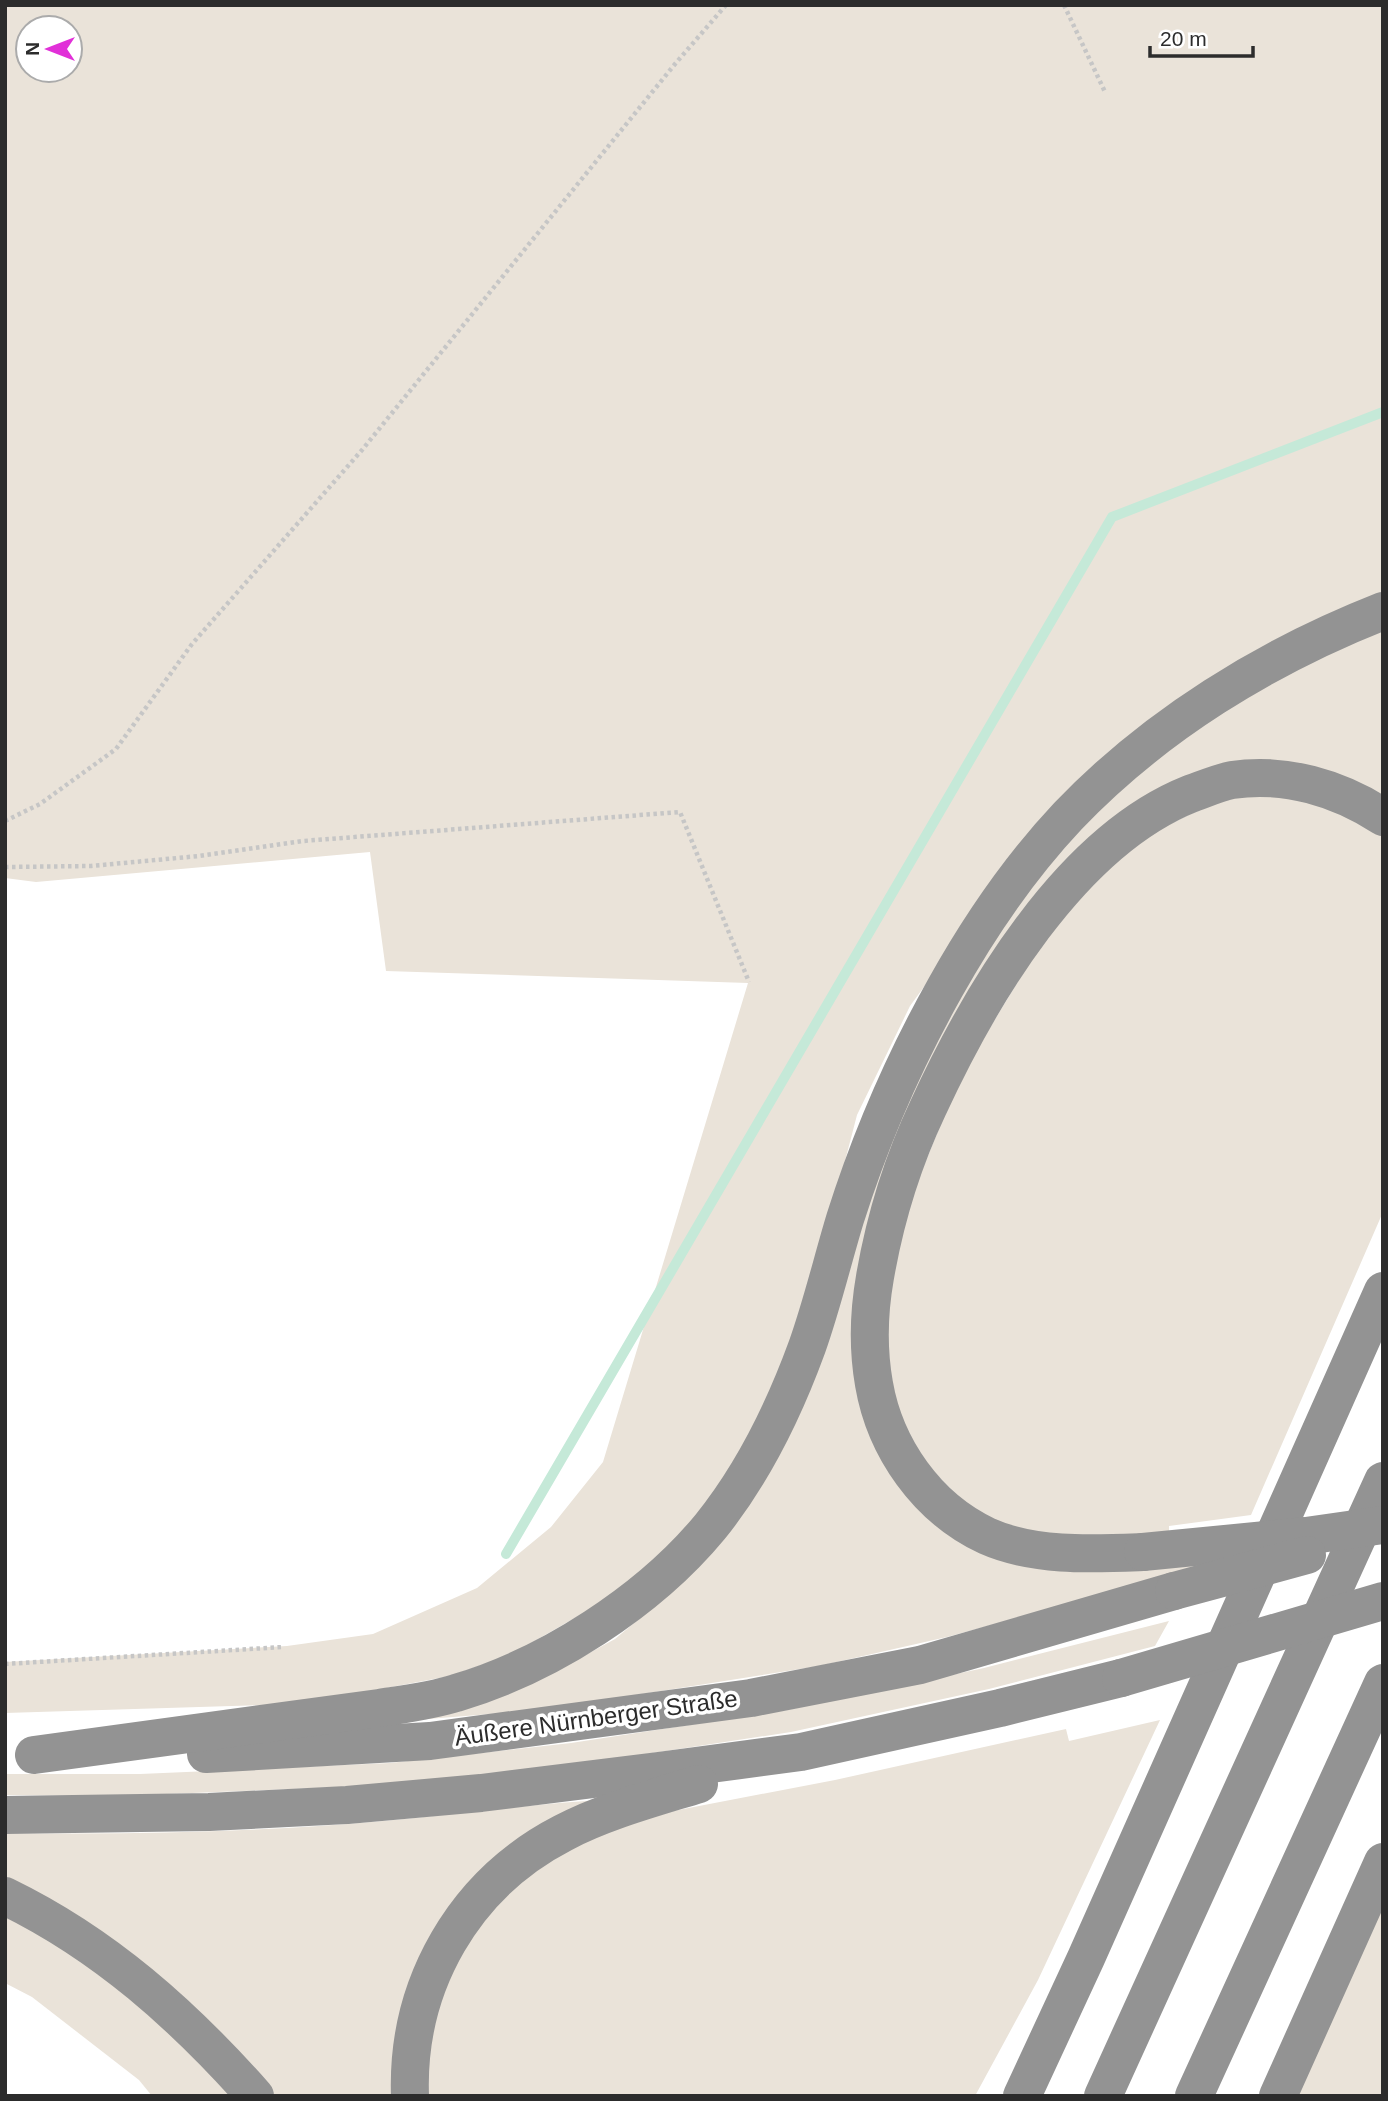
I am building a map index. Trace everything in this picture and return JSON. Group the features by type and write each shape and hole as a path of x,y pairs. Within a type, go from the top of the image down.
{"highway":[{"path":"20,1755 379,1708 457,1693 554,1652 605,1621 659,1578 708,1530 731,1498 782,1406 806,1348 872,1140 943,990 975,937 1016,879 1067,817 1147,744 1260,668 1340,628 1383,611"},
{"path":"1383,817 1348,797 1314,785 1285,780 1233,780 1184,796 1147,815 1129,827 1091,861 1038,922 995,985 927,1109 894,1199 874,1279 870,1329 874,1383 885,1425 895,1449 926,1490 947,1510 988,1536 1046,1551 1099,1554 1306,1536 1383,1525"},
{"path":"1022,2096 1383,1292"},
{"path":"1103,2096 1383,1480"},
{"name":"Äußere Nürnberger Straße","path":"20,1755 210,1754 430,1741 751,1698 920,1665 1383,1534"},
{"path":"5,1815 209,1812 347,1805 495,1791 801,1752 1121,1678 1383,1601"},
{"path":"1194,2096 1383,1683"},
{"path":"410,2096 410,2062 416,2022 433,1969 454,1929 499,1876 531,1851 564,1832 597,1818 801,1752"},
{"path":"1278,2096 1383,1862"},
{"path":"5,1896 71,1932 145,1986 226,2063 255,2096"},
{"path":"994,2096 1086,1958"}],"path":[{"path":"5,821 40,804 116,749 192,644 362,450 726,5"},
{"path":"1064,5 1105,92"},
{"path":"5,867 91,866 199,856 303,841 680,812 749,982"},
{"path":"5,1664 283,1647"}],"shaded area":[{"path":"5,5 1383,5 1383,598 1034,836 910,1006 857,1115 777,1385 712,1504 622,1591 510,1655 450,1676 301,1704 5,1713 5,1662 287,1646 373,1634 477,1588 551,1527 603,1462 748,983 386,971 370,852 36,882 5,878"},
{"path":"1383,626 1383,800 1213,771 994,962 855,1362 968,1543 1234,1559 947,1637 819,1666 541,1710 364,1724 543,1678 615,1639 683,1582 945,1015 1029,886 1112,795 1211,714"},
{"path":"1234,793 1309,797 1383,833 1383,1212 1251,1515 1169,1526 1169,1541 1034,1538 976,1515 906,1443 882,1350 901,1222 960,1077 1048,932 1129,844"},
{"path":"1169,1621 1155,1646 989,1689 791,1732 574,1765 393,1785 115,1796 5,1795 5,1774 140,1774 390,1763 571,1743 787,1710 984,1668"},
{"path":"1160,1720 1038,1980 975,2096 422,2096 428,2025 475,1924 545,1858 647,1816 835,1780 1066,1729 1069,1741"},
{"path":"617,1799 495,1862 397,2096 276,2096 175,1995 5,1882 5,1833 100,1834 289,1828"},
{"path":"1383,1892 1383,2096 1292,2096"},
{"path":"5,1910 99,1967 237,2096 152,2096 139,2080 32,1997 5,1983"}],"waterway":[{"path":"506,1554 1112,517 1383,412"}]}
